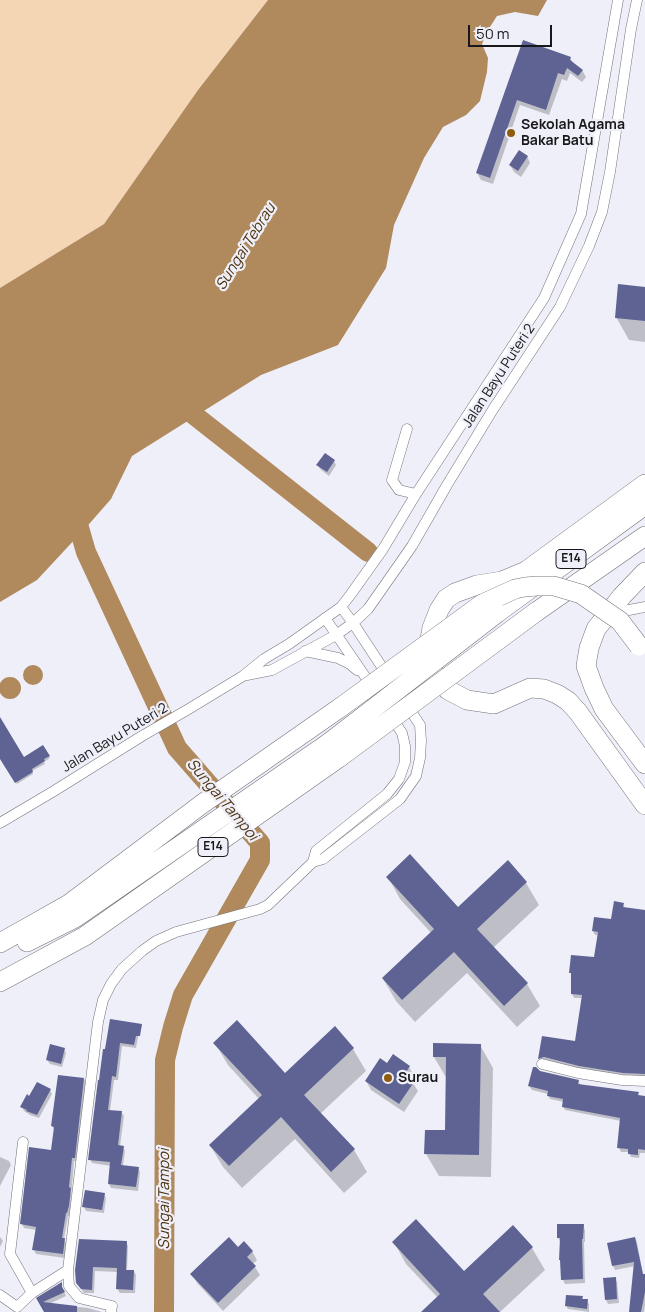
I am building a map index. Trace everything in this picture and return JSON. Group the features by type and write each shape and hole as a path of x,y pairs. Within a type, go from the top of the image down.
{"highway":[{"path":"645,484 526,571 502,581 477,585 446,599 438,610 428,650 433,672 448,690 467,700 494,704 530,688 544,689 568,701 645,805"},
{"name":"E14","path":"0,955 72,911 330,742 498,613 645,505"},
{"name":"E14","path":"0,982 85,936 340,757 536,612 645,536"},
{"path":"645,572 622,596 596,629 589,648 586,666 604,709 645,764"},
{"path":"0,943 72,911 202,804 341,707 482,604 515,589 554,586 581,594 620,621 642,651"}],"street":[{"name":"Jalan Bayu Puteri 2","path":"0,823 243,676 264,659 289,644 341,607 351,594 383,549 416,494 544,298 581,214 618,0"},
{"name":"Jalan Bayu Puteri 2","path":"243,676 272,670 336,635 368,609 412,546 492,411 560,307 589,246 602,212 637,0"},
{"path":"408,429 392,480 400,490 416,494"},
{"path":"111,1312 112,1306 79,1298 70,1286 68,1270 98,1022 103,1000 111,984 122,969 156,941 176,932 260,909 268,905 313,862 323,859 400,799 416,776 420,758 420,725 341,607"},
{"path":"611,610 629,610 645,607"},
{"path":"313,862 316,851 387,794 399,780 405,762 405,746 402,733 326,618"},
{"path":"305,652 338,658 350,664 366,677"},
{"path":"542,1064 578,1073 622,1080 645,1081"},
{"path":"24,1142 10,1254 32,1293"},
{"path":"0,1295 17,1307 32,1293 68,1270"}],"shaded area":[{"path":"0,0 268,0 198,90 104,224 0,288"}],"water":[{"name":"Sungai Tebrau","path":"268,0 547,0 538,16 515,12 497,16 488,30 482,44 488,58 487,72 480,101 466,115 443,127 424,158 394,225 386,268 338,345 261,375 132,456 111,499 90,523 37,580 0,602 0,288 104,224 198,90"},
{"path":"33,665 40,668 43,675 40,682 33,685 26,682 23,675 26,668"},
{"path":"10,677 18,680 21,688 18,696 10,699 2,696 -1,688 2,680"}],"building":[{"path":"523,40 571,57 570,60 583,70 578,76 567,68 564,75 558,73 546,110 517,100 490,178 476,173"},
{"path":"519,150 528,156 518,171 509,165"},
{"path":"618,284 645,287 645,321 615,318"},
{"path":"325,453 335,460 327,472 316,465"},
{"path":"0,717 24,757 43,745 50,756 32,769 33,772 15,783 0,759"},
{"path":"410,854 458,907 508,860 527,882 477,929 528,983 504,1006 454,952 402,1000 382,978 434,929 386,877"},
{"path":"614,901 624,903 623,907 645,910 645,1074 623,1073 579,1066 544,1057 538,1059 542,1036 575,1041 582,995 571,994 571,973 569,973 571,955 594,957 598,932 592,931 594,917 611,919"},
{"path":"110,1019 142,1024 140,1036 136,1036 134,1045 120,1043 116,1077 112,1076 108,1110 122,1111 118,1145 124,1146 121,1165 139,1167 136,1187 108,1184 110,1162 88,1160 98,1080"},
{"path":"237,1020 285,1073 335,1026 354,1048 304,1095 355,1149 331,1172 281,1117 229,1166 209,1145 262,1095 213,1043"},
{"path":"433,1043 481,1044 479,1155 424,1154 425,1130 445,1130 446,1057 433,1057"},
{"path":"50,1044 65,1048 61,1064 46,1060"},
{"name":"Surau","path":"393,1054 410,1066 404,1075 414,1082 399,1104 365,1081 380,1058 387,1063"},
{"path":"533,1067 540,1071 579,1080 578,1084 639,1092 638,1095 645,1096 645,1150 638,1149 638,1155 628,1154 628,1149 617,1148 620,1118 562,1107 563,1099 547,1096 548,1091 528,1086"},
{"path":"58,1075 84,1078 75,1158 72,1158 69,1206 62,1238 65,1238 63,1254 32,1250 36,1227 20,1224 29,1147 51,1150 54,1127 51,1126"},
{"path":"37,1082 51,1089 37,1115 20,1107 27,1094 29,1096"},
{"path":"85,1190 105,1193 102,1210 82,1207"},
{"path":"416,1219 464,1271 513,1225 533,1247 483,1294 500,1312 421,1312 440,1294 392,1242"},
{"path":"557,1224 584,1224 582,1239 583,1279 561,1280 559,1260 560,1238 557,1238"},
{"path":"229,1237 238,1247 244,1241 253,1251 247,1257 256,1266 218,1303 190,1274"},
{"path":"635,1237 643,1274 645,1274 645,1292 641,1312 629,1312 634,1262 612,1266 607,1243"},
{"path":"79,1239 127,1241 126,1270 134,1270 133,1290 116,1289 117,1268 93,1267 92,1290 81,1289 76,1283 75,1270"},
{"path":"616,1277 617,1299 605,1300 603,1278"},
{"path":"62,1282 65,1292 43,1302 77,1306 77,1312 44,1312 36,1298"},
{"path":"566,1295 583,1296 582,1299 588,1299 587,1309 565,1306"}],"waterway":[{"path":"175,400 368,552"},
{"name":"Sungai Tampoi","path":"73,507 86,552 177,748 260,843 260,860 183,995 165,1060 164,1312"}],"place":[{"name":"Sekolah Agama Bakar Batu","path":"511,133"},
{"name":"Surau","path":"388,1078"}]}
